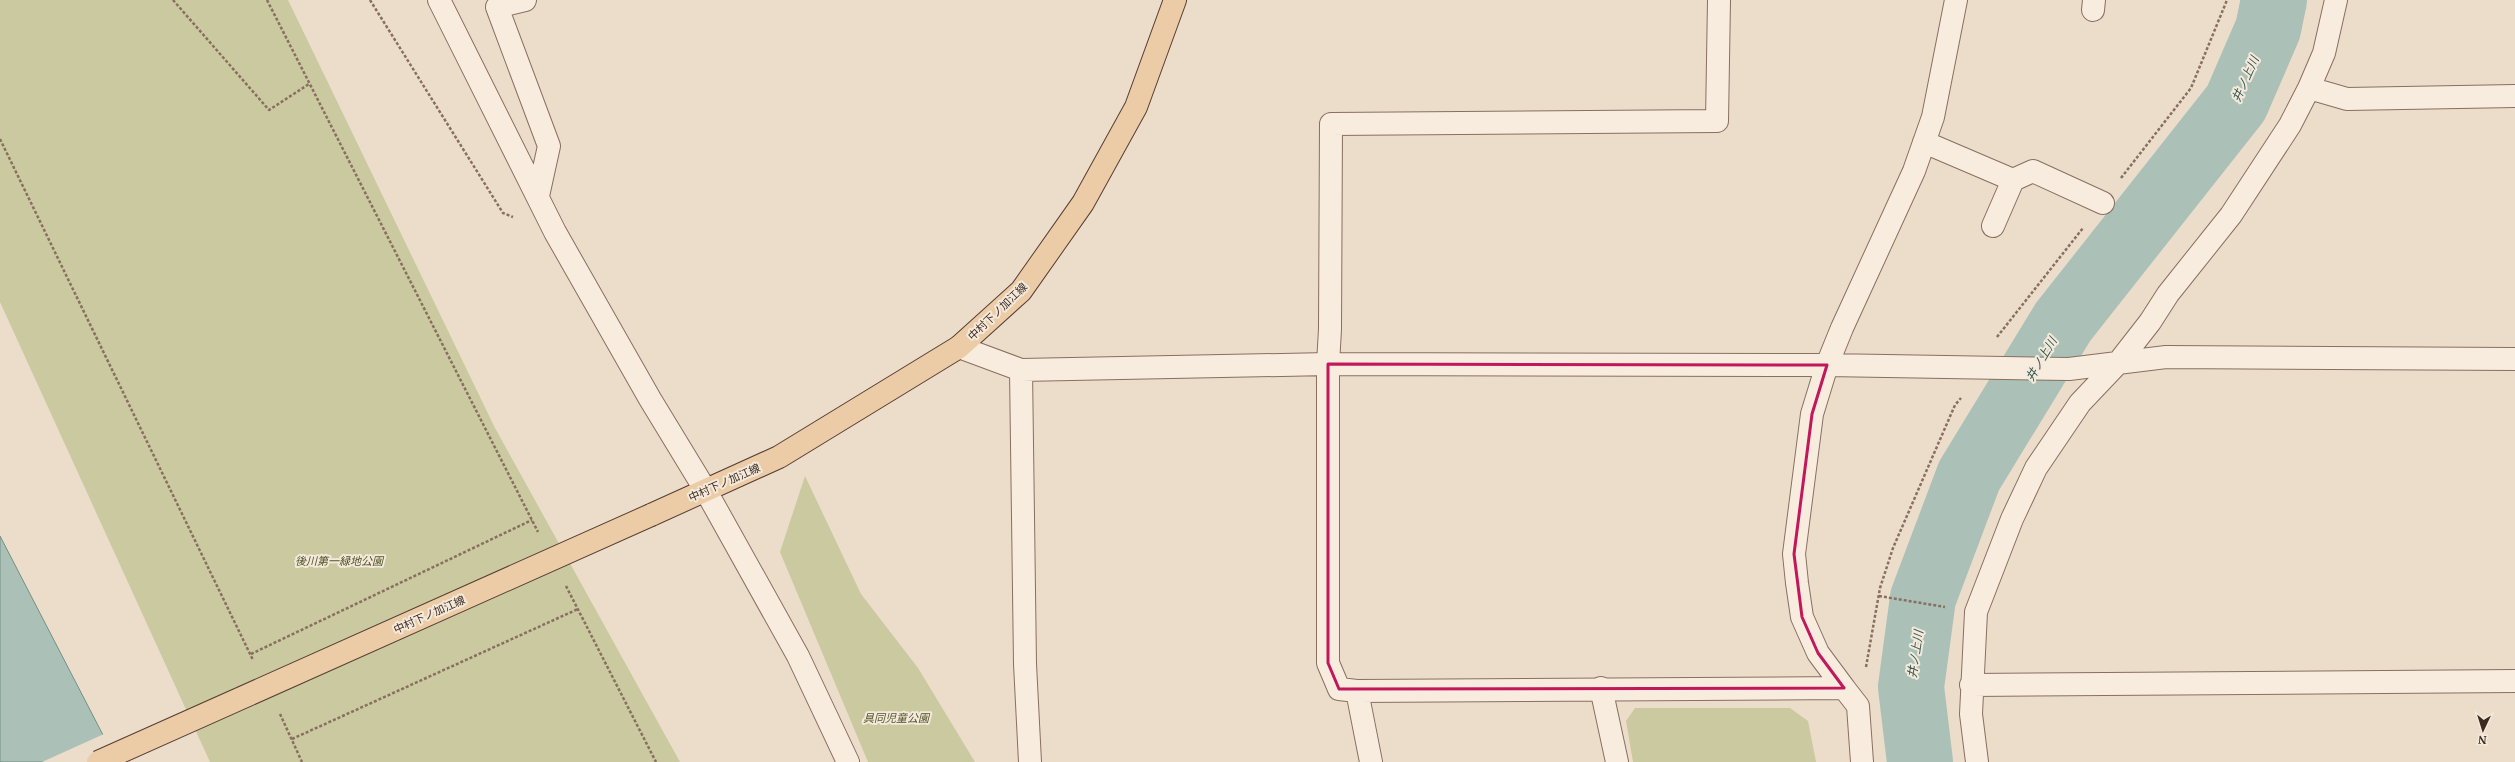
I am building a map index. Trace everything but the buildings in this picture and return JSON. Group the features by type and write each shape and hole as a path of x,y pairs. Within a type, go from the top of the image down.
{"main road":[{"name":"中村下ノ加江線","path":"98,762 779,457 959,347 1021,291 1083,203 1136,107 1175,0"}],"street":[{"path":"439,0 555,232 650,399 706,491 798,656 848,762"},
{"path":"525,0 496,3 549,146 538,196"},
{"path":"1719,0 1717,121 1331,124 1330,329 1328,364 1328,663 1339,689 1357,691 1601,688 1844,688"},
{"path":"1862,762 1858,706 1818,653 1802,617 1794,554 1812,414 1828,365 1924,142 1933,117 1956,0"},
{"path":"1976,762 1971,714 1971,685 1976,612 2012,519 2036,468 2080,403 2118,363 2150,322 2168,294 2231,215 2290,125 2309,88 2324,53 2336,0"},
{"path":"2309,88 2348,99 2515,96"},
{"path":"1924,142 2013,180"},
{"path":"1993,226 2013,180 2033,171 2103,203"},
{"path":"959,347 1021,370 1328,364 1828,365 2069,369 2166,357 2515,359"},
{"path":"1021,370 1025,664 1030,762"},
{"path":"1971,685 2515,681"},
{"path":"1601,688 1617,762"},
{"path":"1357,691 1371,762"}],"path":[{"path":"173,0 269,110 310,84"},
{"path":"267,0 539,534"},
{"path":"370,0 502,213 555,232"},
{"path":"1996,337 2103,203 2191,88 2227,0"},
{"path":"0,139 254,661"},
{"path":"1844,688 1857,682 1866,670 1879,596 1893,548 1955,405 1965,393"},
{"path":"251,654 532,520"},
{"path":"564,582 656,762"},
{"path":"1879,596 1976,612"},
{"path":"292,739 578,609"},
{"path":"278,711 302,762"}],"highlighted area":[{"path":"1328,364 1827,365 1812,414 1794,554 1802,617 1818,653 1844,688 1339,689 1328,663"}],"green space":[{"name":"後川第一緑地公園","path":"0,0 288,0 495,428 680,762 210,762 0,302"},
{"name":"具同児童公園","path":"805,476 861,594 918,668 975,762 868,762 780,552"},
{"path":"1635,708 1790,708 1808,721 1816,762 1633,762 1626,721"}],"shaded area":[{"path":"0,536 117,762 0,762"}],"pier":[{"path":"104,734 119,762 42,762"}],"waterway":[{"name":"井ノ上川","path":"1920,762 1911,687 1923,598 1969,476 2063,322 2236,103 2268,29 2274,0"}]}
